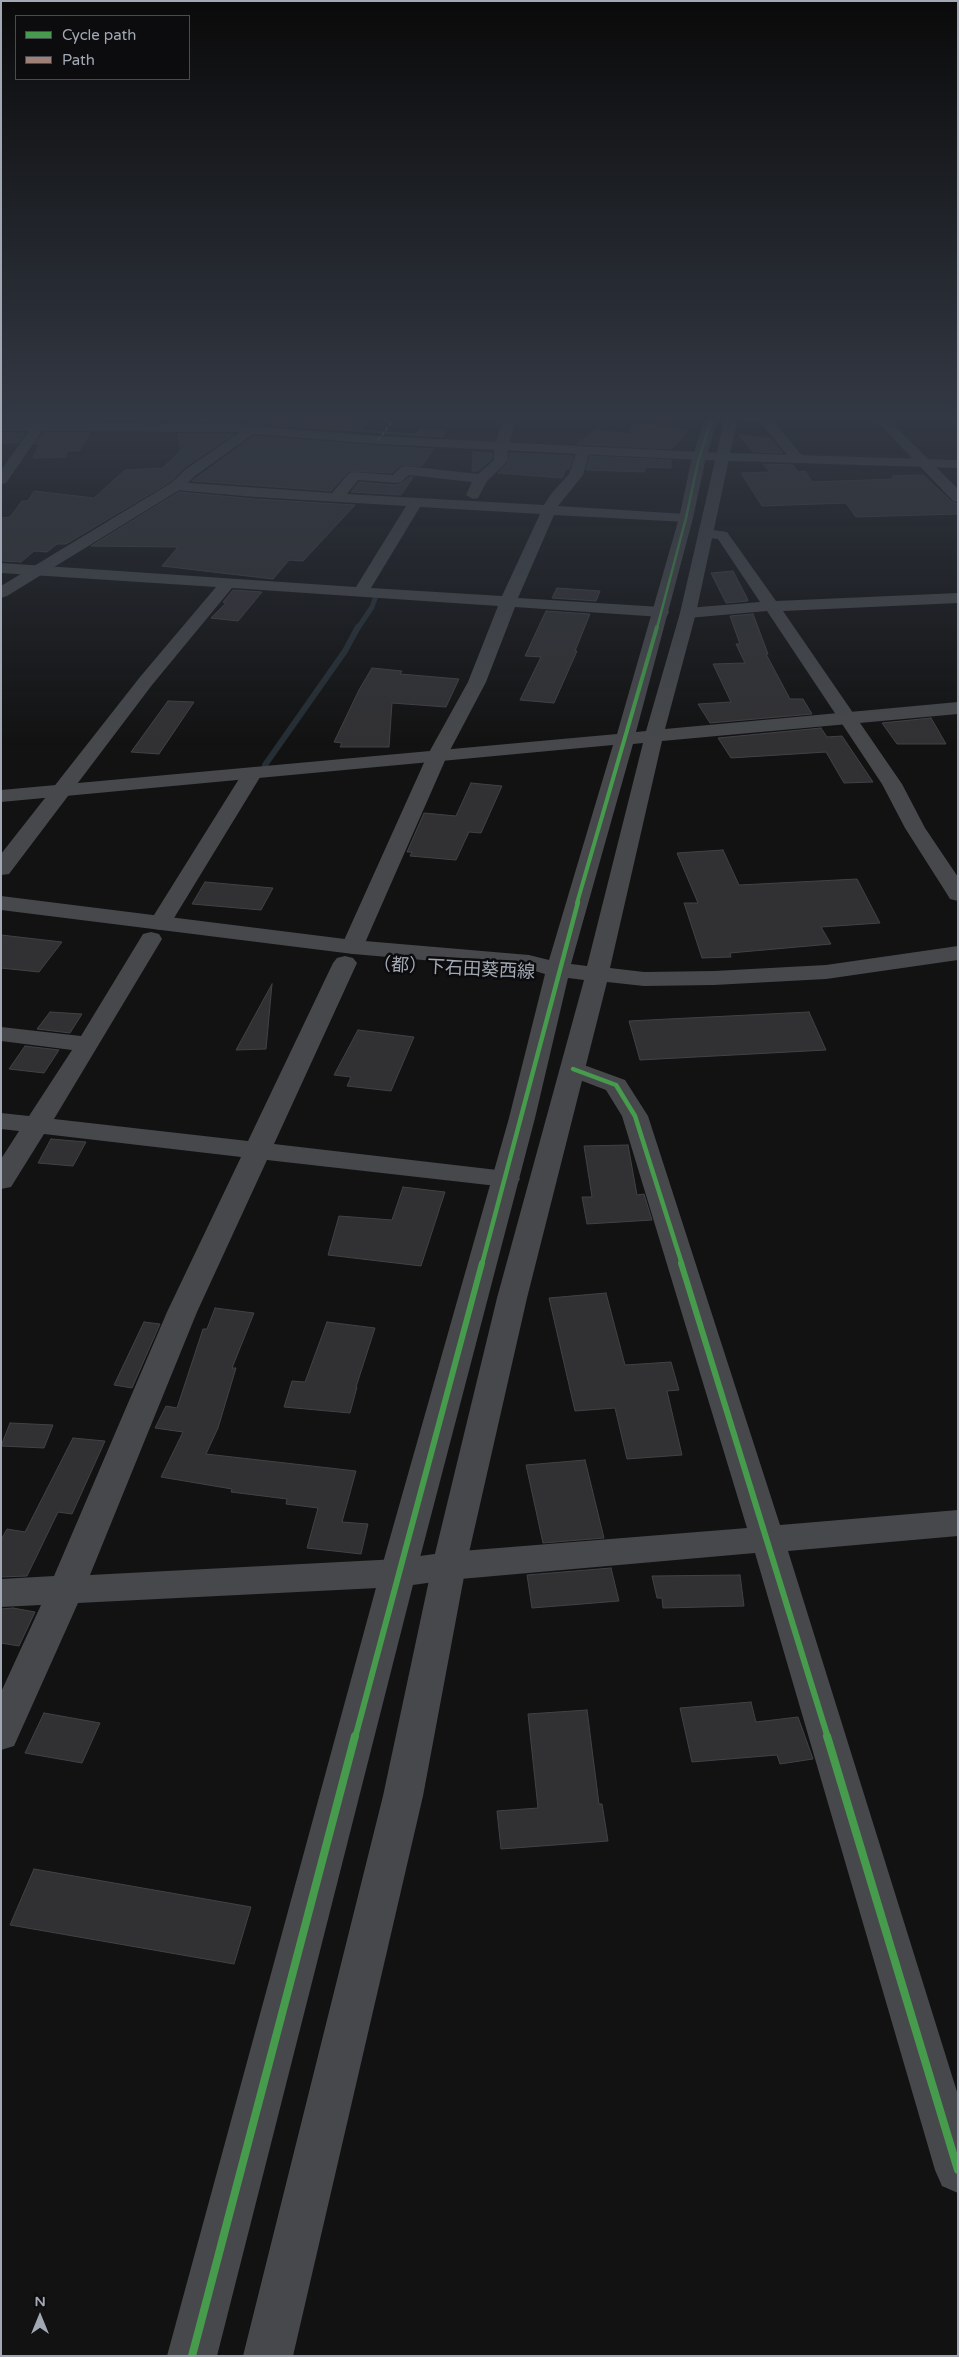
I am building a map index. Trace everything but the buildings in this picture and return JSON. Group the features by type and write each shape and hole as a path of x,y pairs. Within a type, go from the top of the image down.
{"street":[{"path":"1,593 109,527"},
{"path":"361,591 400,527"},
{"path":"1,1734 66,1590 182,1312 349,955 437,756 477,682 509,601 542,527"},
{"path":"192,2356 398,1573 506,1179 558,970 639,737 675,612 696,527"},
{"path":"699,527 722,535 728,542 892,784 915,828 958,894"},
{"path":"1,568 675,612 958,598"},
{"path":"1,869 146,681 228,583"},
{"path":"1,796 958,708"},
{"path":"268,2356 403,1796 449,1566 512,1298 597,973 639,737"},
{"path":"1,1181 88,1044 252,774"},
{"name":"（都）下石田葵西線","path":"1,903 156,931"},
{"name":"（都）下石田葵西線","path":"1,917 156,931 536,977 558,970"},
{"path":"558,970 644,979 779,975 826,972 958,953"},
{"path":"1,1034 88,1044"},
{"path":"573,1069 616,1084 635,1116 768,1540 958,2170"},
{"path":"1,1121 506,1179"},
{"path":"1,1593 398,1573 449,1566 958,1523"}],"waterway":[{"path":"358,628 372,607 377,593"},
{"path":"265,765 345,651 358,627"}],"cycle path":[{"path":"192,2356 398,1573 522,1118 558,970 656,630 684,527"},
{"path":"573,1069 616,1085 635,1116 768,1540 958,2170"}]}
